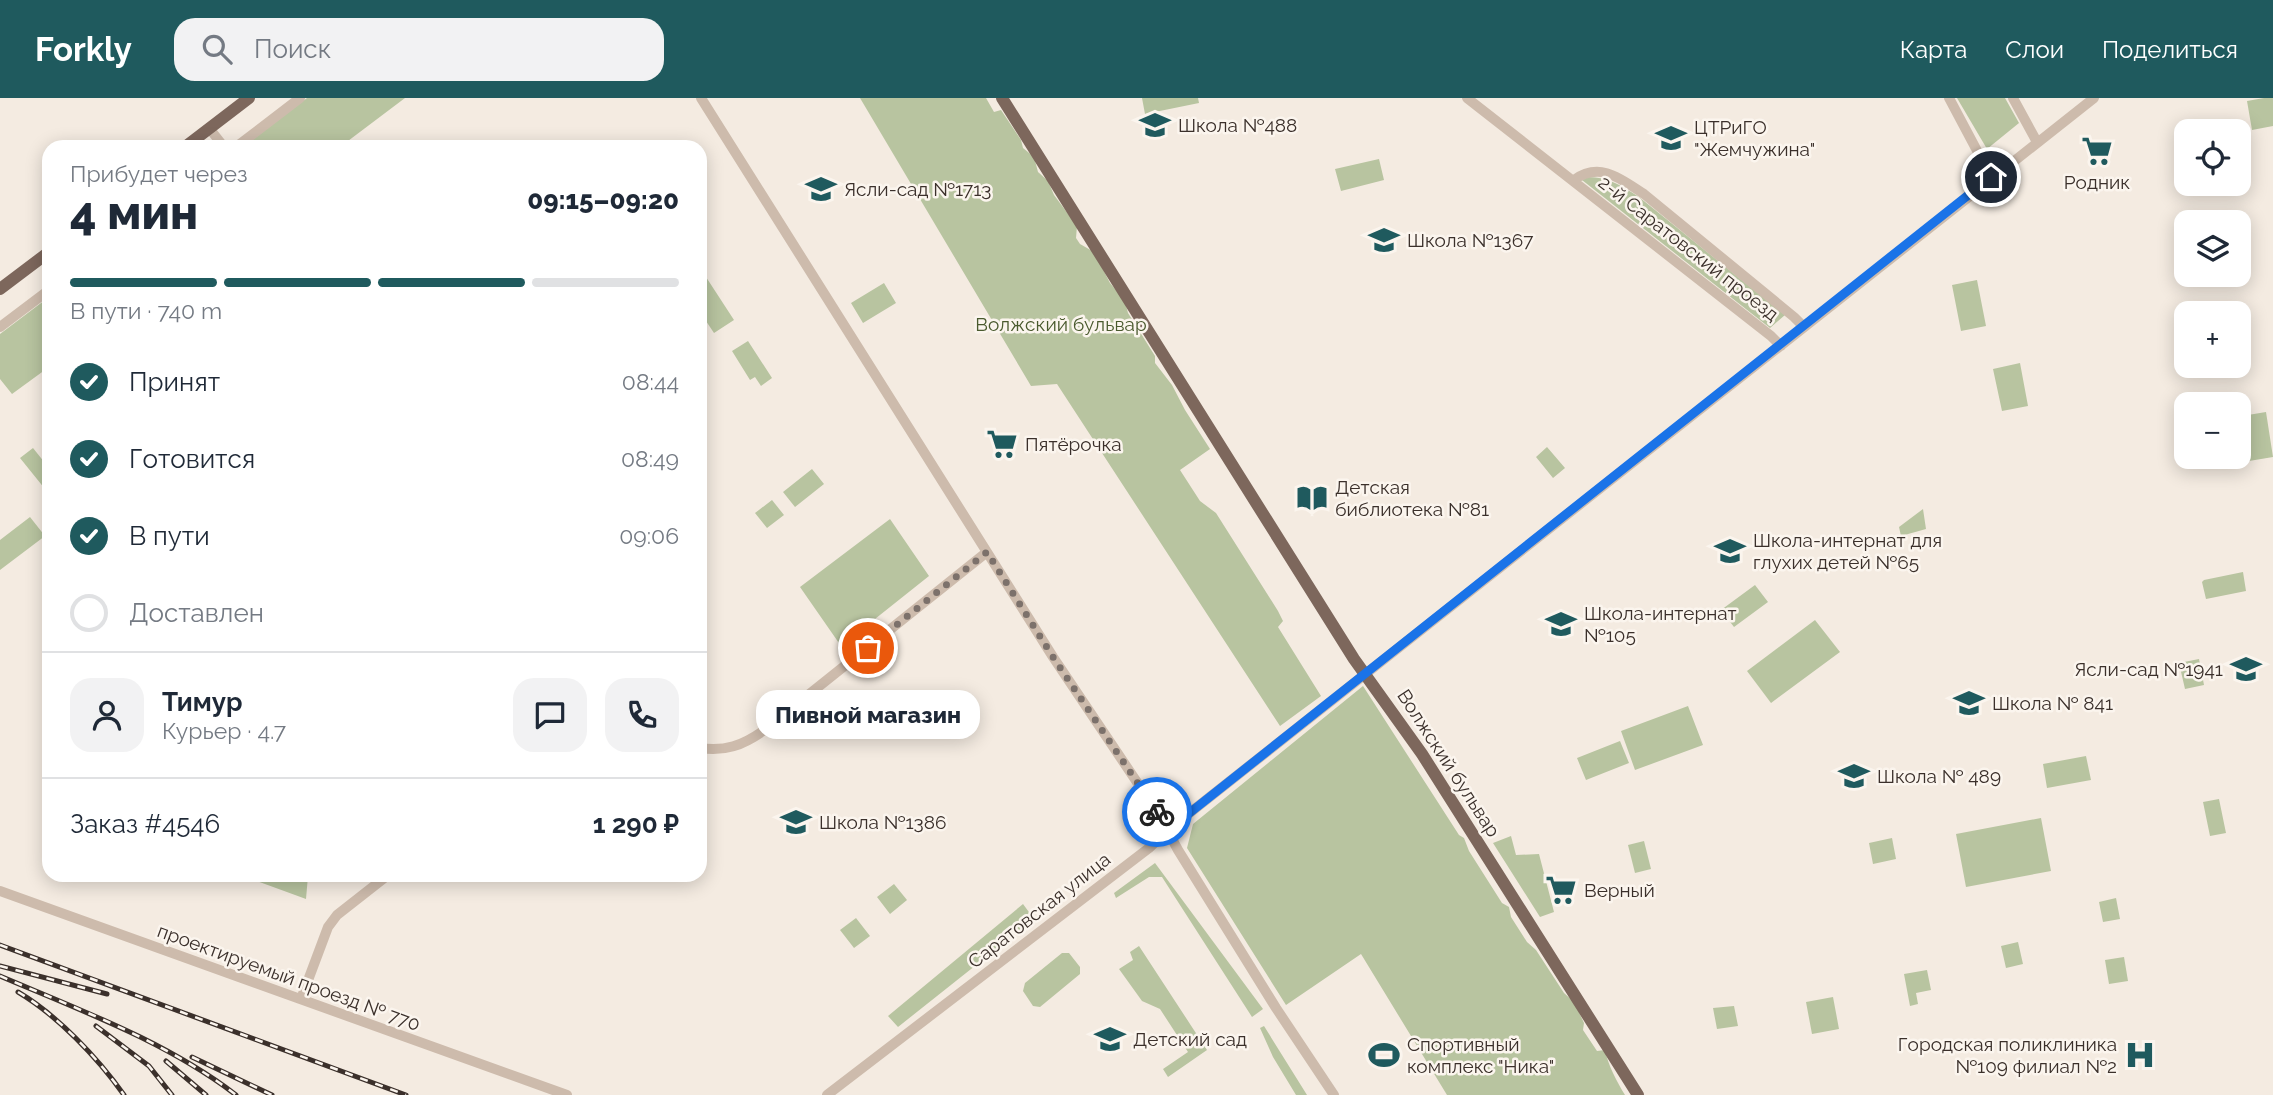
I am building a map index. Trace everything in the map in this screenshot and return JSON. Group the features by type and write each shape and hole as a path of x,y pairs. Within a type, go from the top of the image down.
{"main road":[{"path":"194,140 249,98"},
{"name":"Волжский бульвар","path":"1002,98 1366,674 1422,754 1638,1095"},
{"path":"0,289 42,256"}],"street":[{"path":"245,140 300,98"},
{"path":"701,98 1053,657 1168,830 1276,1008 1334,1095"},
{"name":"2-й Саратовский проезд","path":"1468,98 1781,346"},
{"path":"1949,98 1991,177"},
{"path":"2014,98 2037,142"},
{"name":"Саратовская улица","path":"827,1095 1149,848 1168,830 2094,98"},
{"path":"209,128 218,140"},
{"name":"2-й Саратовский проезд","path":"1574,180 1586,171 1620,178 1653,201 1804,327"},
{"path":"0,327 42,295"},
{"path":"707,748 729,748 754,738 987,552"},
{"path":"301,999 328,927 337,915 379,882"},
{"name":"проектируемый проезд № 770","path":"0,891 567,1095"}],"green space":[{"path":"307,98 405,98 349,140 252,140"},
{"name":"Волжский бульвар","path":"860,98 986,98 994,112 1001,110 1021,140 1023,148 1034,157 1038,172 1048,181 1054,195 1077,226 1076,238 1080,244 1094,252 1110,283 1125,301 1128,313 1155,356 1155,363 1172,385 1210,449 1180,470 1200,501 1216,513 1278,611 1283,621 1278,627 1321,696 1280,726 1057,384 1031,386"},
{"path":"1142,98 1198,98 1199,103 1145,114"},
{"path":"1957,98 2005,98 2019,123 1987,149"},
{"path":"2273,98 2273,126 2252,130 2247,101"},
{"path":"1379,159 1384,180 1341,191 1335,169"},
{"path":"1588,177 1609,180 1639,197 1785,315 1770,328 1582,180"},
{"path":"707,279 734,320 714,333 707,322"},
{"path":"1977,280 1986,326 1961,331 1952,285"},
{"path":"884,283 896,303 863,323 851,303"},
{"path":"42,302 42,372 12,394 0,379 0,334"},
{"path":"748,341 772,378 761,386 755,377 750,380 732,351"},
{"path":"2020,363 2028,406 2002,411 1993,369"},
{"path":"2266,412 2273,457 2251,461 2251,414"},
{"path":"1547,447 1565,468 1553,478 1536,457"},
{"path":"33,448 42,459 42,485 20,458"},
{"path":"812,469 824,484 795,507 783,492"},
{"path":"772,500 784,515 767,528 755,513"},
{"path":"1923,509 1926,529 1901,536 1899,527"},
{"path":"30,517 42,532 42,538 0,570 0,540"},
{"path":"890,519 929,576 841,646 800,587"},
{"path":"2243,572 2246,591 2206,599 2202,582 2204,580"},
{"path":"1755,585 1768,602 1734,627 1721,610"},
{"path":"1815,620 1840,652 1771,703 1747,671"},
{"path":"2199,659 2204,685 2185,689 2179,663"},
{"path":"1363,686 1459,835 1464,838 1469,851 1502,903 1509,907 1511,917 1527,942 1536,950 1564,993 1574,1002 1584,1023 1583,1030 1597,1051 1605,1050 1608,1062 1625,1095 1447,1095 1361,954 1286,1005 1187,848 1193,824"},
{"path":"1688,706 1703,745 1635,770 1621,731"},
{"path":"1620,741 1629,763 1586,780 1577,758"},
{"path":"2086,756 2091,780 2047,788 2043,764"},
{"path":"2219,799 2226,833 2210,836 2203,802"},
{"path":"2041,818 2051,871 1966,887 1956,834"},
{"path":"1511,836 1516,855 1539,854 1554,912 1540,917 1493,843"},
{"path":"1892,838 1896,859 1873,864 1869,843"},
{"path":"1644,841 1651,869 1635,873 1628,845"},
{"path":"1155,863 1263,1009 1252,1017 1162,877 1149,877 1116,898 1114,893"},
{"path":"259,882 307,882 306,899"},
{"path":"894,884 907,900 890,914 877,897"},
{"path":"2116,898 2120,919 2103,922 2099,902"},
{"path":"1023,904 1034,919 898,1027 888,1016"},
{"path":"856,918 870,936 854,948 840,930"},
{"path":"2018,942 2023,964 2006,968 2001,946"},
{"path":"1139,946 1207,1050 1168,1077 1163,1069 1188,1052 1160,1009 1142,1001 1119,969 1133,960 1130,952"},
{"path":"1062,953 1069,953 1080,967 1080,974 1040,1007 1033,1006 1023,991 1025,983"},
{"path":"2124,957 2128,981 2109,984 2105,960"},
{"path":"1927,970 1931,990 1916,993 1918,1004 1910,1006 1904,974"},
{"path":"1833,997 1839,1029 1812,1034 1806,1002"},
{"path":"1734,1006 1738,1026 1717,1029 1713,1008"},
{"path":"1264,1026 1307,1095 1296,1095 1273,1057 1260,1028"}],"railway":[{"path":"0,945 406,1095"},
{"path":"0,966 107,994"},
{"path":"0,976 152,1043 236,1095"},
{"path":"18,992 76,1038 124,1095"},
{"path":"96,1026 149,1066 172,1095"},
{"path":"192,1057 272,1095"},
{"path":"166,1061 206,1095"}],"way so far":[{"path":"868,648 987,552 1053,657 1157,812"}],"place":[{"name":"Школа №488","path":"1155,125"},
{"name":"ЦТРиГО \"Жемчужина\"","path":"1671,138"},
{"name":"Родник","path":"2097,151"},
{"name":"Ясли-сад №1713","path":"821,189"},
{"name":"Школа №1367","path":"1384,240"},
{"name":"Пятёрочка","path":"1002,444"},
{"name":"Детская библиотека №81","path":"1312,498"},
{"name":"Школа-интернат для глухих детей №65","path":"1730,551"},
{"name":"Школа-интернат №105","path":"1561,624"},
{"name":"Пивной магазин","path":"868,648"},
{"name":"Ясли-сад №1941","path":"2246,669"},
{"name":"Школа № 841","path":"1969,703"},
{"name":"Школа № 489","path":"1854,776"},
{"name":"Школа №1386","path":"796,822"},
{"name":"Верный","path":"1561,890"},
{"name":"Детский сад","path":"1110,1039"},
{"name":"Спортивный комплекс \"Ника\"","path":"1384,1055"},
{"name":"Городская поликлиника №109 филиал №2","path":"2140,1055"}],"route":[{"path":"1157,812 1168,830 1991,177"}]}
